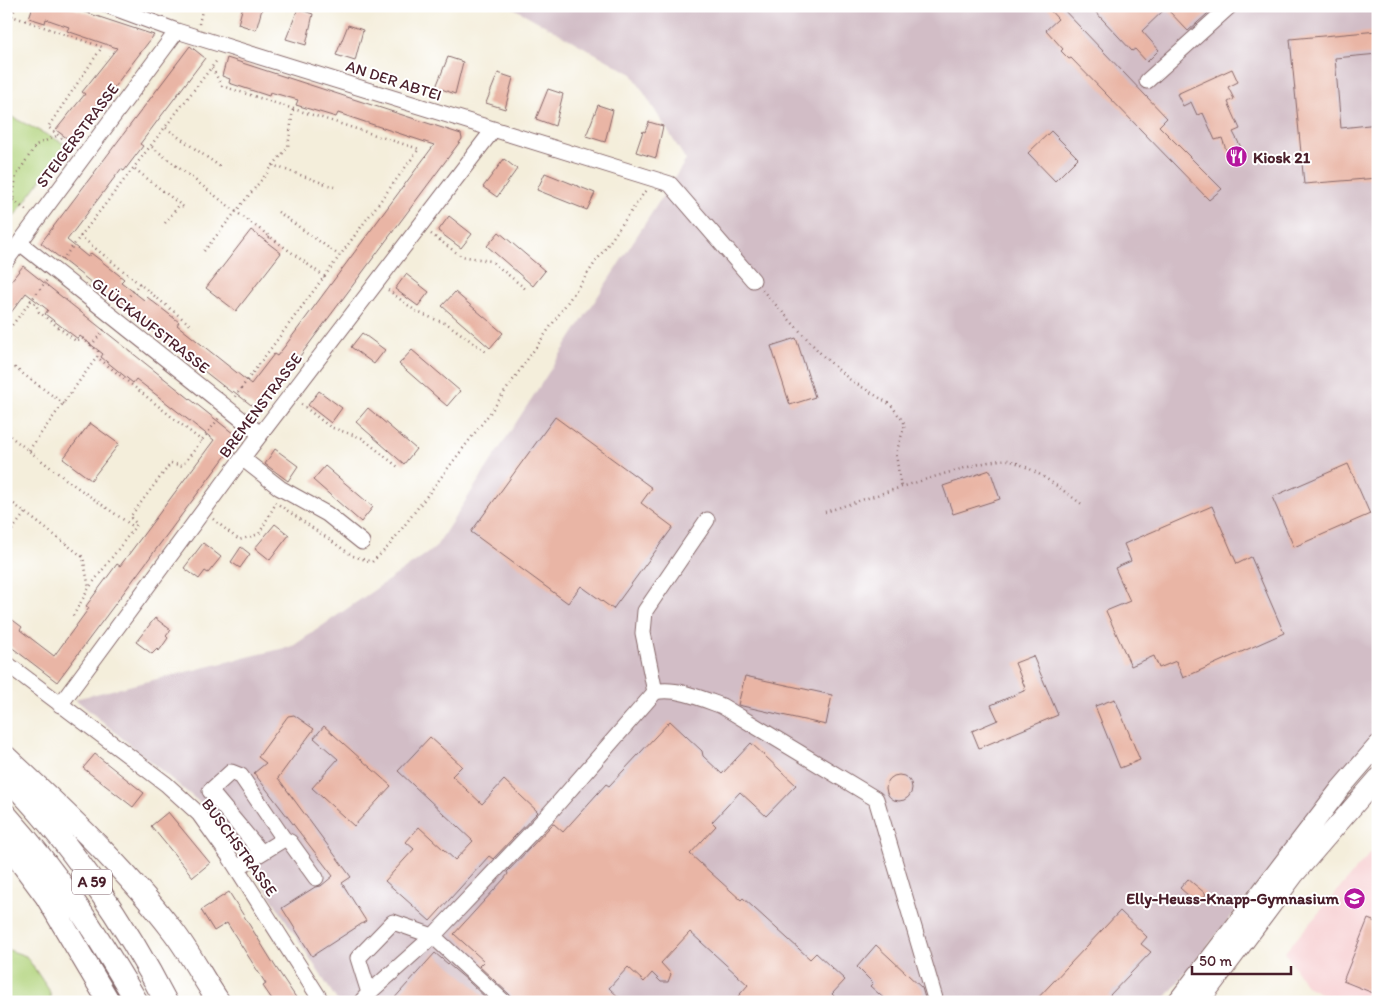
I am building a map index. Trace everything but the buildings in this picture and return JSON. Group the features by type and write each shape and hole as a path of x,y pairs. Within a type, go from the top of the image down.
{"highway":[{"path":"6,757 79,825 144,894 175,933 219,1002"},
{"name":"A 59","path":"6,777 86,872 130,940 166,1002"},
{"name":"A 59","path":"6,814 35,847 93,927 137,1002"},
{"path":"6,842 46,896 109,1002"}],"main road":[{"path":"1177,1002 1340,790 1378,745"},
{"path":"1198,1002 1294,875 1378,778"}],"street":[{"name":"AN DER ABTEI","path":"109,6 177,31 670,184 753,280"},
{"path":"1147,81 1230,6"},
{"name":"STEIGERSTRASSE","path":"6,261 36,218 177,31"},
{"name":"BREMENSTRASSE","path":"60,706 260,434 493,130"},
{"name":"GLÜCKAUFSTRASSE","path":"20,243 260,434"},
{"path":"242,458 280,488 327,514 362,542"},
{"path":"655,692 643,633 645,611 707,520"},
{"name":"BUSCHSTRASSE","path":"6,664 166,784 199,814 322,1002"},
{"path":"365,998 433,936 547,816 655,692 664,690 702,698 722,706 876,800 936,1002"},
{"path":"261,852 210,791 231,772 241,776 284,840 290,842 316,878"},
{"path":"236,868 284,840"},
{"path":"365,998 358,958 393,922 433,936 504,1002"}],"path":[{"path":"12,16 16,6"},
{"path":"197,36 203,6"},
{"path":"6,14 102,47 48,127 83,156"},
{"path":"6,333 80,236 135,169 212,68 227,45"},
{"path":"73,616 89,588 137,524 130,517 171,463 182,466 420,149 222,86 212,68"},
{"path":"204,251 288,146 294,109"},
{"path":"166,128 222,168"},
{"path":"13,200 16,176 36,145 59,135"},
{"path":"152,146 235,211 325,277"},
{"path":"272,165 334,187"},
{"path":"135,169 186,209"},
{"path":"269,498 353,556 372,562 388,547 490,414 643,195 652,177"},
{"path":"6,204 13,200"},
{"path":"13,200 36,218"},
{"path":"166,223 180,204"},
{"path":"278,212 340,256"},
{"path":"420,225 461,256 491,261 527,290"},
{"path":"80,236 193,327"},
{"path":"265,241 270,237"},
{"path":"753,280 836,368 849,379 891,405 905,424 896,454 901,488"},
{"path":"377,282 417,312 449,325 486,352"},
{"path":"91,346 140,283"},
{"path":"29,450 64,404 97,357 98,352 82,338 76,341 39,312 36,304 30,300"},
{"path":"97,357 202,440"},
{"path":"6,367 10,370 15,368 64,404"},
{"path":"290,395 330,427 362,438 398,467"},
{"path":"6,433 68,481 134,527"},
{"path":"825,512 971,466 1007,459 1049,481 1083,505"},
{"path":"6,498 83,557 89,588"},
{"path":"203,510 239,540 259,534 276,503"},
{"path":"6,538 26,513"}],"shaded area":[{"path":"510,6 1378,6 1378,736 1162,1002 338,1002 222,821 75,699 293,646 435,548 686,160 632,74"},
{"name":"Elly-Heuss-Knapp-Gymnasium","path":"1378,844 1378,1002 1337,1002 1306,986 1285,952"}],"green space":[{"path":"6,114 67,145 6,227"},
{"path":"6,949 26,956 49,990 52,1002 6,1002"}],"place":[{"name":"Kiosk 21","path":"1237,157"},
{"name":"Elly-Heuss-Knapp-Gymnasium","path":"1355,898"}]}
